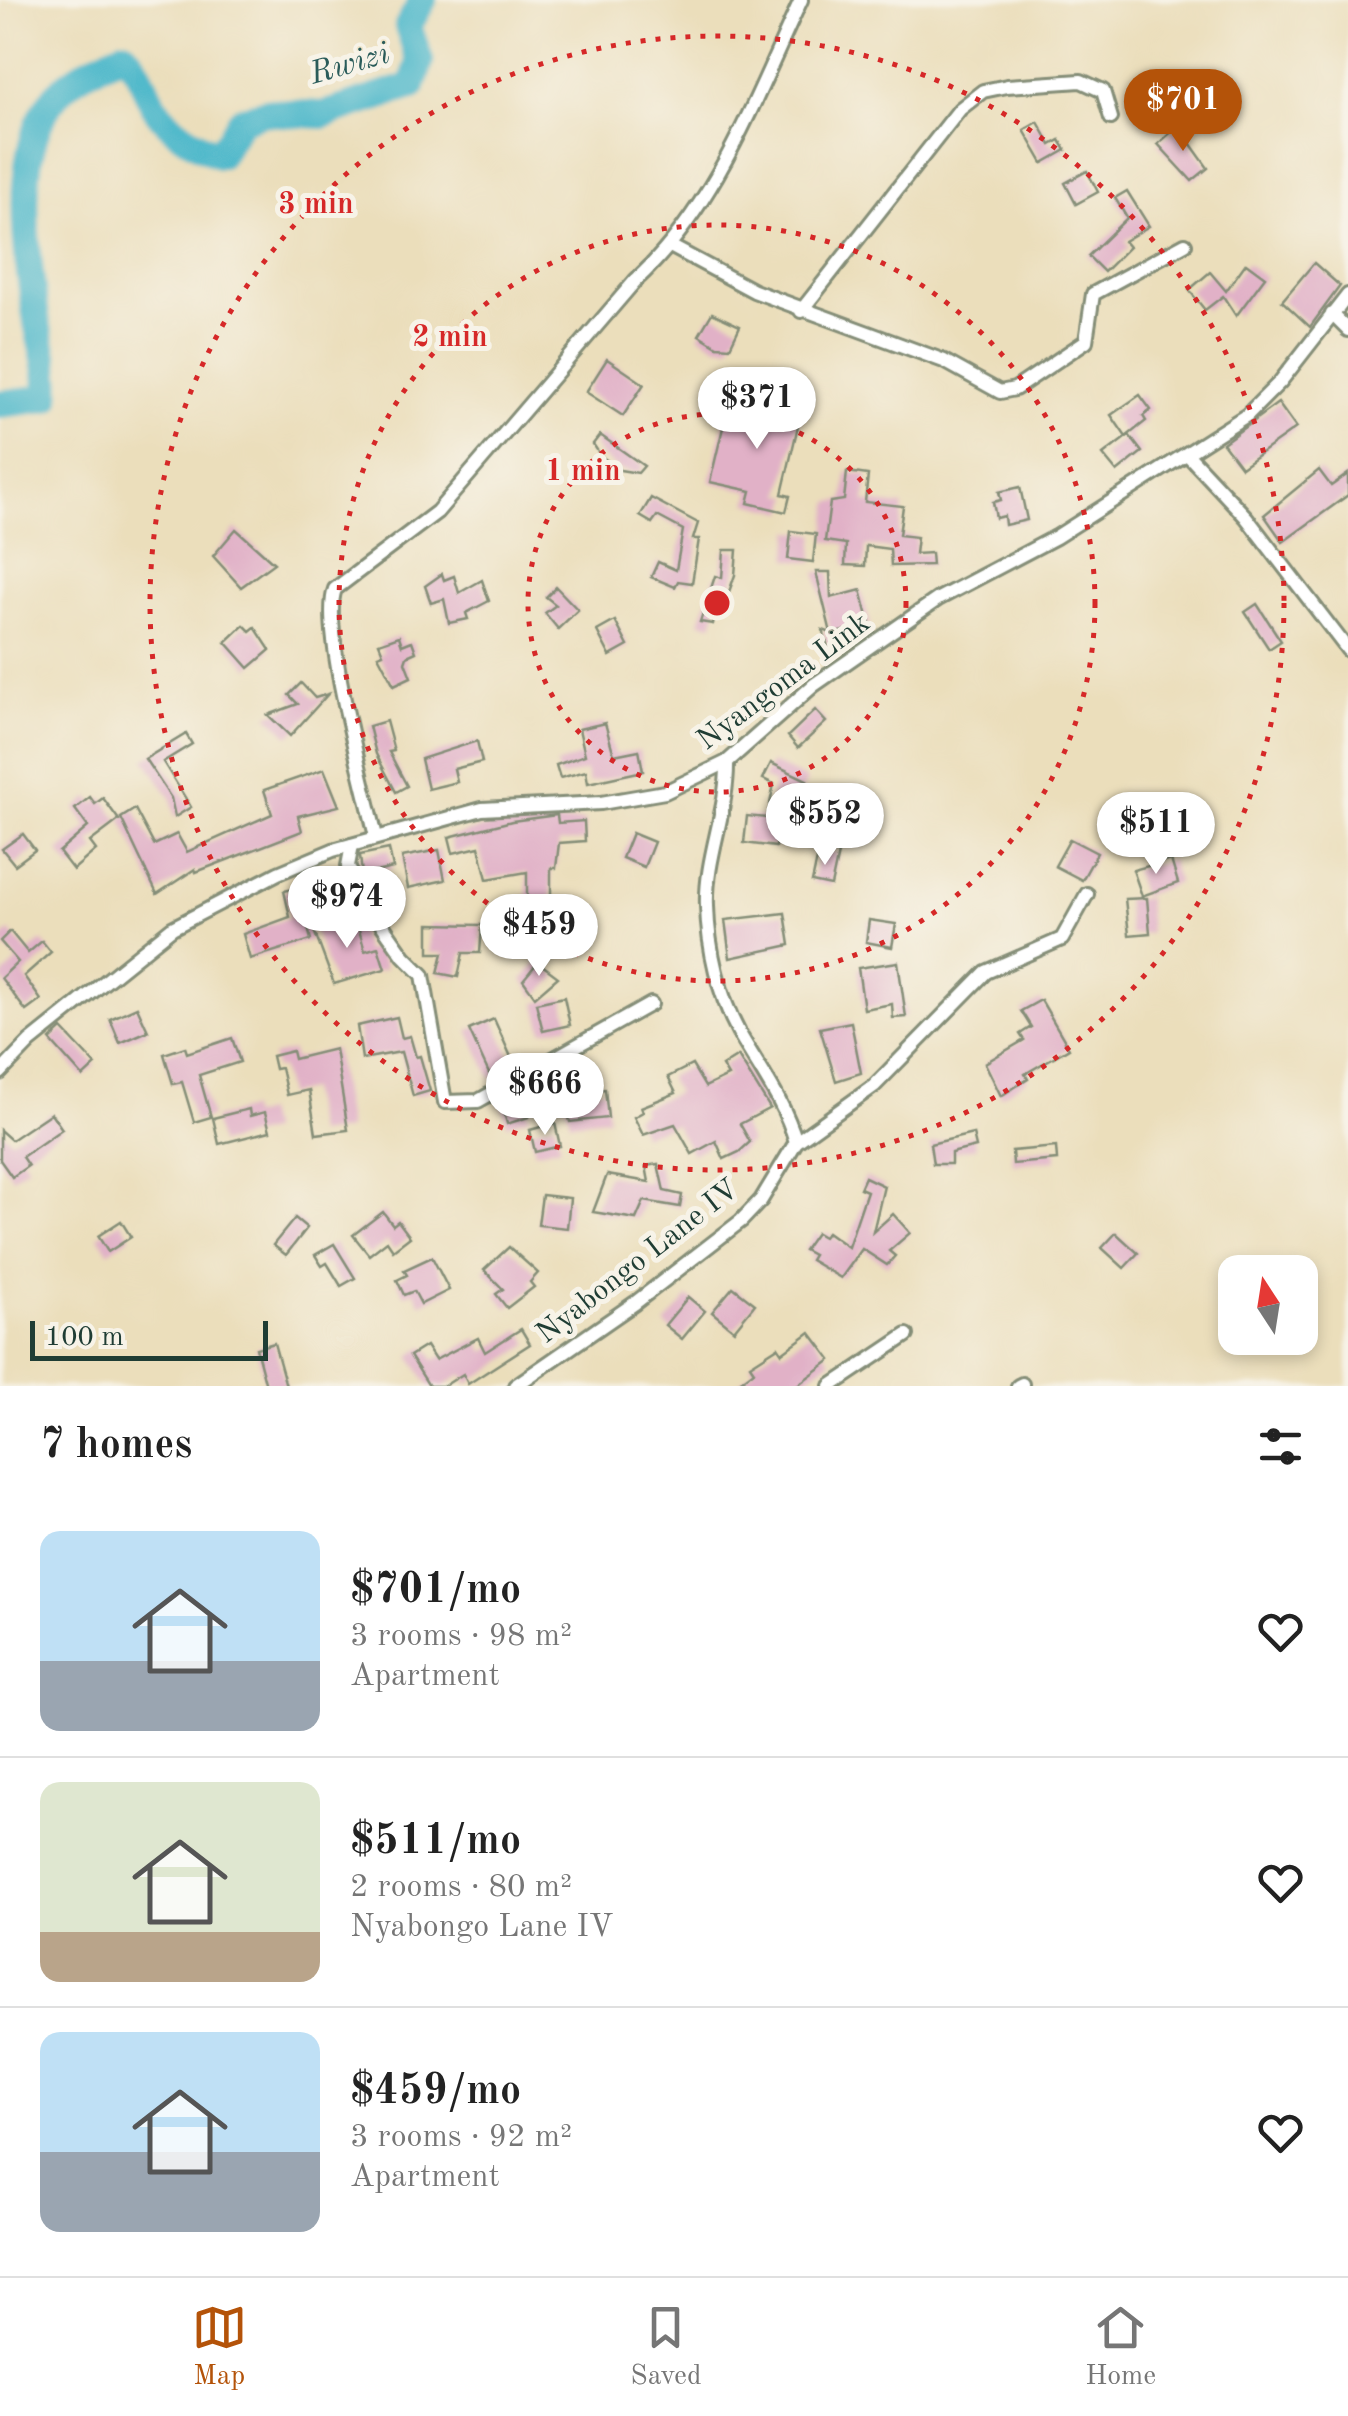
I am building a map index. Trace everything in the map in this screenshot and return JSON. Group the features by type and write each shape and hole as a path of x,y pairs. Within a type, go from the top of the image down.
{"street":[{"path":"376,837 331,638 330,603 335,588 437,512 634,281 672,247 708,191 801,0"},
{"path":"802,312 960,110 982,92 1081,81 1103,91 1111,118"},
{"path":"672,247 702,266 802,312 944,361 989,387 1007,392 1086,341 1094,294 1185,244"},
{"name":"Nyangoma Link","path":"0,1073 30,1042 172,928 208,905 278,872 376,837 482,809 634,799 665,792 727,762 814,685 938,599 1056,537 1247,414 1280,382 1348,295"},
{"path":"1332,314 1348,330"},
{"path":"1188,455 1246,518 1348,650"},
{"path":"727,762 728,794 707,884 709,932 730,1013 780,1099 796,1142"},
{"path":"352,845 348,866 359,892 404,956 423,975 445,1102 478,1101 652,1004"},
{"name":"Nyabongo Lane IV","path":"515,1386 635,1304 741,1221 761,1200 796,1142 874,1086 986,972 1062,939 1087,894"},
{"path":"831,1386 907,1335"}],"building":[{"path":"1038,122 1051,145 1060,140 1066,150 1043,163 1024,130"},
{"path":"1178,126 1208,168 1192,181 1158,144"},
{"path":"1087,171 1098,192 1076,204 1065,183"},
{"path":"1127,191 1149,226 1124,241 1129,247 1104,272 1088,256 1127,218 1115,198"},
{"path":"1246,263 1265,277 1236,316 1223,296 1205,310 1189,290 1210,272 1226,291"},
{"path":"1314,263 1340,286 1310,327 1282,301"},
{"path":"712,313 740,326 730,347 717,346 699,335"},
{"path":"607,359 644,384 623,416 586,392"},
{"path":"1140,395 1151,410 1143,416 1146,421 1126,437 1111,415"},
{"path":"730,398 801,413 782,494 790,496 786,512 748,503 751,491 710,482"},
{"path":"1278,403 1296,428 1241,467 1223,443"},
{"path":"600,435 644,466 638,473 620,470 601,456 593,444"},
{"path":"1129,435 1142,452 1117,472 1103,455"},
{"path":"1319,470 1331,486 1348,474 1348,495 1283,542 1264,515"},
{"path":"847,472 868,475 865,502 903,506 899,535 917,537 915,554 931,553 932,565 891,566 890,549 866,546 865,566 845,565 846,544 825,541 830,502 844,500"},
{"path":"1020,487 1027,520 1005,525 1004,516 996,518 993,502 1001,500 999,492"},
{"path":"651,498 698,523 693,539 699,539 692,583 678,581 675,587 651,577 658,562 676,570 683,530 657,516 652,523 640,516"},
{"path":"236,529 274,563 241,587 213,556"},
{"path":"791,531 816,534 813,562 788,559"},
{"path":"724,550 737,550 735,575 724,606 718,600 713,624 700,622 715,576 722,578"},
{"path":"816,572 830,572 831,598 861,590 870,624 832,634 844,640 847,649 830,654 823,630 831,633"},
{"path":"442,574 444,580 454,576 459,593 482,580 489,601 466,613 468,619 449,623 444,599 431,603 425,586"},
{"path":"556,587 578,610 558,629 545,613 556,605 546,597"},
{"path":"1257,604 1281,641 1269,649 1245,612"},
{"path":"615,621 628,646 610,656 597,631"},
{"path":"244,625 250,631 255,627 270,650 249,668 226,642"},
{"path":"399,636 402,645 412,641 416,652 407,656 405,662 411,677 394,685 378,655 383,653 379,643"},
{"path":"301,683 315,698 328,694 290,736 268,715 298,704 289,695"},
{"path":"815,710 826,722 798,748 788,736"},
{"path":"386,721 394,751 389,752 407,786 396,792 376,754 369,726"},
{"path":"605,723 614,755 639,750 643,771 588,783 586,771 560,778 556,765 585,755 579,729"},
{"path":"186,734 192,744 163,762 191,807 175,817 171,798 145,759"},
{"path":"477,741 482,762 454,769 457,782 428,789 421,759"},
{"path":"771,763 807,780 792,810 781,808 776,847 744,843 747,816 767,818 774,784 763,779"},
{"path":"324,769 339,806 298,816 302,831 196,872 195,869 157,894 121,818 135,809 154,845 177,834 187,852 272,814 264,790"},
{"path":"90,797 95,804 103,798 119,820 90,842 96,850 73,870 59,852 88,827 75,809"},
{"path":"557,815 558,823 584,821 585,841 559,843 556,868 551,868 551,902 527,902 527,872 487,879 479,847 453,853 449,837 512,821"},
{"path":"632,833 654,842 644,867 622,858"},
{"path":"23,834 35,850 15,865 2,849"},
{"path":"1070,839 1097,853 1082,880 1055,866"},
{"path":"389,849 393,868 362,875 360,855"},
{"path":"439,850 445,880 408,888 402,857"},
{"path":"819,850 838,854 831,886 812,882"},
{"path":"1171,860 1178,883 1142,896 1133,870"},
{"path":"298,888 311,940 250,959 243,934 290,917 284,891"},
{"path":"1147,898 1150,933 1129,935 1125,899"},
{"path":"785,913 790,945 730,958 725,920"},
{"path":"355,916 365,951 378,947 385,969 334,984 313,928"},
{"path":"869,920 896,924 892,947 866,942"},
{"path":"429,924 482,925 480,953 463,953 458,977 438,973 443,953 429,953"},
{"path":"10,931 28,953 42,941 51,952 24,976 41,1000 26,1011 1,978 18,962 0,941"},
{"path":"538,962 558,977 535,997 523,980"},
{"path":"898,962 906,1017 893,1018 892,1004 864,1009 858,968"},
{"path":"564,997 570,1025 543,1031 536,1003"},
{"path":"1041,1000 1069,1048 1025,1074 1028,1079 1001,1096 985,1063 1024,1040 1020,1034 1031,1027 1021,1011"},
{"path":"137,1007 148,1031 120,1043 110,1019"},
{"path":"397,1017 402,1038 410,1036 416,1057 420,1056 430,1091 413,1096 401,1052 362,1059 357,1026"},
{"path":"494,1019 515,1066 491,1078 469,1030"},
{"path":"851,1022 861,1073 836,1081 820,1028"},
{"path":"62,1029 96,1065 83,1077 50,1040"},
{"path":"232,1038 240,1062 199,1075 211,1117 194,1122 182,1082 173,1084 164,1054 185,1047 187,1053"},
{"path":"335,1049 348,1130 316,1134 309,1090 287,1095 281,1068 275,1069 272,1056 292,1051 294,1059"},
{"path":"738,1056 770,1108 740,1124 750,1142 739,1152 724,1159 716,1141 692,1154 675,1124 643,1135 634,1117 643,1112 641,1107 676,1093 668,1077 692,1065 705,1087 728,1076 722,1066"},
{"path":"592,1085 593,1090 605,1089 608,1118 570,1122 564,1096 572,1095 571,1090"},
{"path":"523,1093 529,1117 507,1124 501,1100"},
{"path":"249,1109 250,1116 265,1112 270,1131 219,1144 213,1118"},
{"path":"51,1113 62,1129 22,1157 28,1166 12,1177 0,1160 0,1130 11,1140"},
{"path":"555,1123 560,1146 535,1152 530,1130"},
{"path":"973,1134 976,1147 951,1153 951,1164 933,1164 930,1144"},
{"path":"1056,1147 1057,1160 1013,1164 1012,1151"},
{"path":"658,1164 664,1191 682,1195 680,1207 644,1201 636,1219 593,1212 607,1175 649,1182 646,1166"},
{"path":"865,1177 884,1186 873,1232 893,1214 910,1233 889,1251 895,1256 887,1265 862,1249 841,1278 810,1260 813,1255 804,1250 816,1233 823,1237 827,1232 848,1247 867,1191 860,1188"},
{"path":"542,1195 570,1198 567,1228 538,1225"},
{"path":"383,1212 393,1225 398,1221 410,1237 393,1250 387,1241 369,1255 353,1235"},
{"path":"295,1218 307,1228 286,1255 273,1245"},
{"path":"121,1221 131,1237 108,1252 98,1236"},
{"path":"1116,1233 1138,1253 1124,1268 1102,1248"},
{"path":"334,1244 355,1278 341,1286 327,1263 322,1266 315,1255"},
{"path":"509,1247 538,1273 530,1282 534,1287 507,1308 496,1294 503,1289 484,1270"},
{"path":"432,1257 449,1290 421,1304 414,1291 404,1295 397,1280 407,1275 404,1270"},
{"path":"733,1287 755,1304 734,1330 712,1312"},
{"path":"688,1297 705,1311 682,1339 665,1325"},
{"path":"521,1329 530,1344 468,1384 463,1374 444,1386 429,1386 410,1356 426,1346 435,1360 478,1338 485,1352"},
{"path":"810,1332 831,1360 796,1386 734,1386 754,1371 750,1365 778,1347 782,1353"},
{"path":"274,1343 286,1386 266,1386 256,1348"}],"waterway":[{"name":"Rwizi","path":"0,404 47,398 29,266 25,203 33,142 43,116 65,86 124,53 168,123 219,155 241,120 266,112 323,115 412,86 420,61 408,26 423,0"}]}
